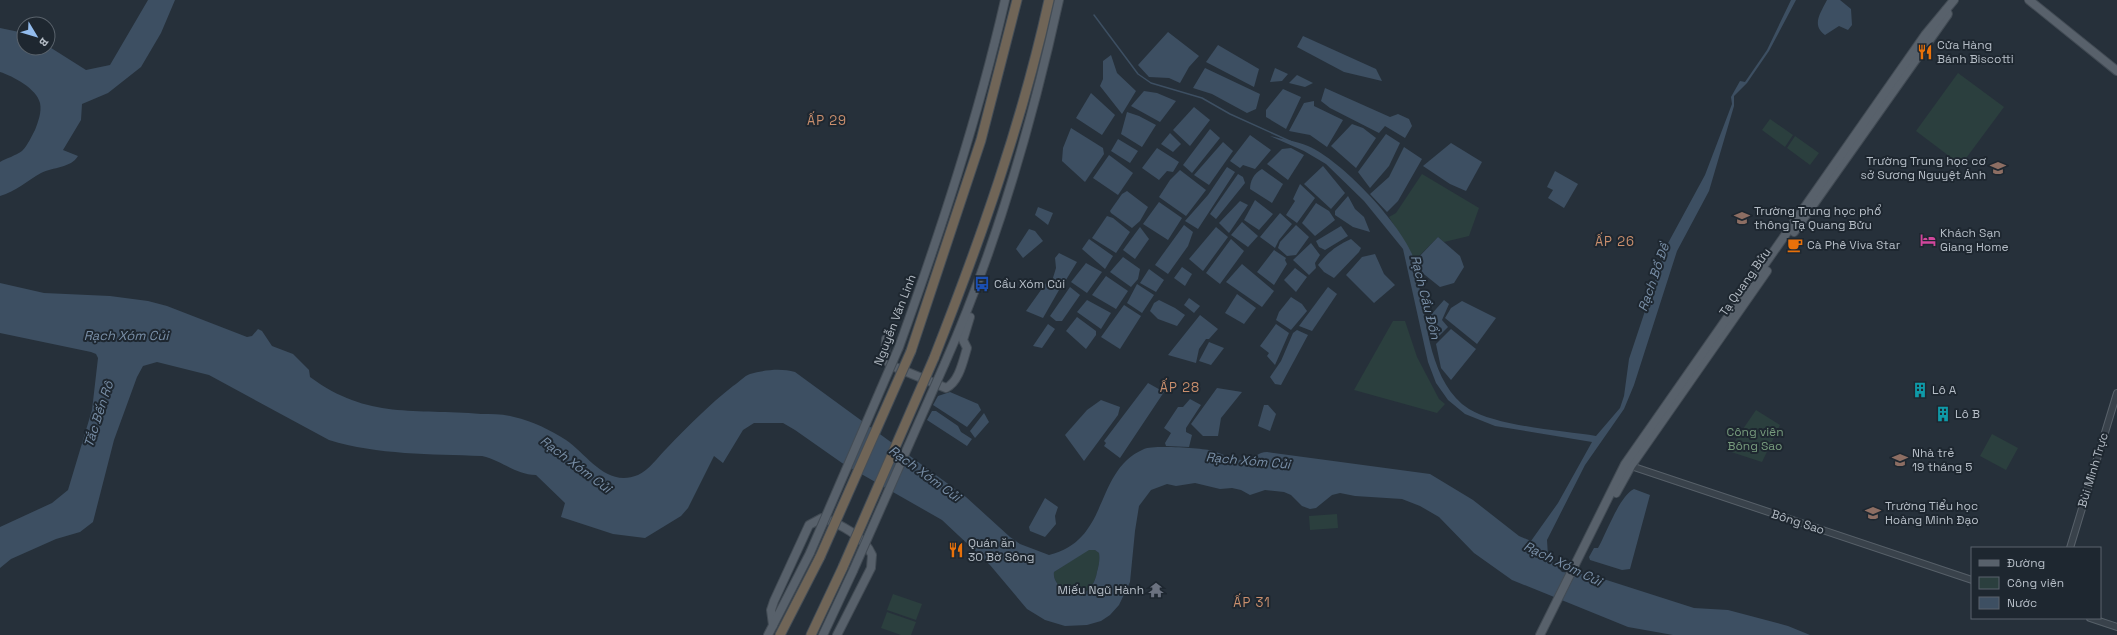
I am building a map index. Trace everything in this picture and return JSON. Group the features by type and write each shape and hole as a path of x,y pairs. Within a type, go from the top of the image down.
{"highway":[{"name":"Nguyễn Văn Linh","path":"780,635 820,557 911,351 981,140 1017,0"},
{"path":"811,635 843,567 934,358 974,256 1011,146 1035,66 1049,0"}],"main road":[{"name":"Nguyễn Văn Linh","path":"768,635 810,552 899,347 947,211 971,131 1005,0"},
{"path":"823,635 853,571 973,296 1020,150 1042,74 1059,0"},
{"name":"Tạ Quang Bửu","path":"1604,510 1628,465 1726,326 1925,35 1943,11 1946,10 1954,0"},
{"path":"2029,0 2117,71"},
{"path":"886,339 885,358 890,365 942,388 949,386 955,380 967,348 963,340 976,301 973,296"},
{"path":"1540,635 1604,510"},
{"path":"1545,635 1604,510"},
{"path":"773,625 771,610 774,601 809,525 822,518 861,540 872,555 871,568 836,635"}],"street":[{"name":"Bùi Minh Trực","path":"2070,547 2117,393"},
{"name":"Bông Sao","path":"1628,465 1971,580"},
{"path":"2093,619 2117,627"}],"green space":[{"path":"1958,73 2004,107 1961,165 1916,131"},
{"path":"1770,119 1793,135 1785,147 1762,130"},
{"path":"1795,136 1819,153 1810,165 1787,148"},
{"path":"1422,174 1479,208 1469,236 1444,242 1438,237 1414,261 1412,255 1389,217 1396,213"},
{"path":"1393,321 1405,321 1417,357 1439,399 1445,404 1437,413 1354,390"},
{"name":"Công viên Bông Sao","path":"1756,410 1780,425 1762,462 1728,451"},
{"path":"1992,434 2018,448 2006,470 1980,456"},
{"path":"1337,514 1338,528 1310,530 1309,516"},
{"path":"1089,549 1095,550 1099,553 1098,567 1093,584 1087,591 1080,594 1064,590 1058,585 1054,572"},
{"path":"893,594 922,604 916,620 887,610"},
{"path":"887,612 916,622 911,635 901,635 881,628"}],"water":[{"path":"148,0 175,0 161,33 141,67 108,93 82,104 81,120 63,150 78,156 75,160 66,165 41,173 16,189 0,196 0,162 22,151 28,144 35,130 39,117 40,103 34,93 24,84 0,72 0,28 16,31 16,56 56,56 56,51 86,70 110,65"},
{"name":"Rạch Xóm Củi","path":"1791,0 1796,0 1769,51 1747,83 1734,96 1734,106 1709,191 1677,251 1634,385 1624,409 1585,465 1547,540 1548,556 1562,572 1591,575 1694,608 1728,610 1788,626 1810,635 1673,635 1628,627 1512,580 1474,553 1439,517 1420,506 1402,499 1355,496 1340,493 1332,495 1316,508 1310,509 1302,506 1291,495 1284,492 1265,490 1250,495 1241,490 1232,488 1220,489 1195,483 1176,486 1167,484 1151,490 1139,506 1130,582 1119,605 1110,615 1101,621 1087,625 1065,626 1045,620 1027,609 990,565 942,520 842,463 783,423 754,423 743,430 723,463 714,456 688,508 681,516 645,538 613,534 561,517 565,503 536,475 515,470 489,458 482,456 405,453 366,449 329,440 209,375 157,362 143,366 137,377 114,440 93,522 80,532 56,539 11,559 0,568 0,527 52,503 68,490 92,410 98,358 96,354 91,352 0,333 0,283 44,293 110,296 148,301 167,306 247,337 252,336 258,329 262,331 272,346 293,354 309,370 310,377 331,391 352,400 372,406 392,409 498,414 528,421 541,426 566,440 598,468 607,474 616,477 627,478 638,475 646,470 707,408 748,375 761,371 772,370 795,372 966,497 1010,537 1020,544 1049,555 1069,547 1083,535 1093,521 1116,473 1128,459 1144,449 1157,447 1178,447 1208,450 1241,460 1267,452 1430,474 1473,500 1519,536 1531,541 1558,503 1592,442 1495,426 1465,414 1448,400 1436,383 1428,362 1403,249 1364,201 1326,164 1304,151 1270,136 1294,141 1308,146 1336,164 1367,193 1405,240 1412,254 1432,351 1438,369 1456,398 1469,409 1496,420 1531,427 1596,436 1620,408 1624,396 1629,359 1667,245 1705,175 1732,104 1731,97 1740,81 1745,82 1767,50","holes":["1089,550 1095,550 1099,553 1098,567 1093,584 1087,591 1080,594 1072,593 1064,590 1058,585 1054,572"]},
{"path":"1827,0 1840,0 1851,9 1852,25 1848,30 1839,26 1825,35 1821,31 1818,18"},
{"path":"1168,32 1199,56 1189,67 1180,83 1169,78 1149,77 1138,65"},
{"path":"1303,36 1376,69 1382,81 1344,72 1297,47"},
{"path":"1218,45 1259,69 1254,87 1206,62"},
{"path":"1111,55 1117,73 1136,91 1122,114 1100,86 1103,79 1103,61"},
{"path":"1205,68 1260,94 1256,109 1247,113 1212,94 1193,88"},
{"path":"1275,68 1288,74 1282,81 1270,82"},
{"path":"1297,75 1313,83 1305,87 1289,83"},
{"path":"1325,88 1390,117 1398,114 1409,119 1412,126 1405,138 1385,126 1379,133 1330,108 1321,101"},
{"path":"1283,89 1301,97 1286,129 1266,117 1266,110"},
{"path":"1144,91 1157,93 1176,101 1160,122 1131,106"},
{"path":"1091,93 1115,115 1102,135 1076,118"},
{"path":"1314,101 1314,106 1343,120 1327,147 1310,135 1289,131 1304,103"},
{"path":"1194,107 1210,120 1190,146 1173,130"},
{"path":"1127,112 1139,116 1156,125 1142,147 1121,134"},
{"path":"1352,124 1363,128 1376,138 1356,168 1331,146"},
{"path":"1071,128 1103,148 1104,154 1085,182 1062,161 1063,148"},
{"path":"1210,129 1220,138 1192,173 1183,165"},
{"path":"1170,133 1181,144 1173,152 1161,144"},
{"path":"1386,134 1400,143 1389,166 1370,188 1358,172"},
{"path":"1250,135 1271,150 1255,169 1243,165 1240,168 1230,161"},
{"path":"1118,139 1138,151 1130,163 1111,151"},
{"path":"1223,142 1233,151 1209,185 1194,175"},
{"path":"1451,143 1482,162 1466,191 1450,184 1423,166"},
{"path":"1404,147 1422,159 1398,201 1387,212 1370,194 1389,177"},
{"path":"1157,148 1179,162 1173,172 1167,171 1159,180 1142,168"},
{"path":"1291,148 1304,155 1288,180 1267,164 1282,149"},
{"path":"1109,155 1133,173 1118,195 1093,178"},
{"path":"1323,166 1345,193 1331,209 1304,184"},
{"path":"1227,167 1235,172 1198,229 1185,221 1208,195"},
{"path":"1262,169 1283,184 1272,203 1250,189 1253,178"},
{"path":"1180,170 1206,190 1186,216 1159,197 1170,180"},
{"path":"1555,171 1578,184 1564,208 1548,198 1553,190 1547,187"},
{"path":"1238,174 1243,177 1245,183 1216,219 1210,214"},
{"path":"1300,184 1315,198 1297,223 1286,215 1295,201 1293,199"},
{"path":"1127,191 1148,207 1140,221 1132,228 1110,211 1122,194"},
{"path":"1348,196 1355,209 1364,217 1370,232 1353,227 1335,215 1335,211"},
{"path":"1255,200 1273,214 1259,230 1244,220"},
{"path":"1240,201 1248,205 1229,233 1219,223"},
{"path":"1159,202 1182,218 1168,240 1143,224"},
{"path":"1316,203 1329,211 1335,220 1315,236 1302,223"},
{"path":"1038,207 1053,213 1048,225 1035,215"},
{"path":"1280,213 1292,224 1279,240 1275,248 1260,237"},
{"path":"1107,216 1113,218 1130,232 1116,253 1092,238"},
{"path":"1242,222 1258,236 1248,247 1231,235"},
{"path":"1184,225 1193,232 1188,246 1168,274 1155,265"},
{"path":"1296,225 1309,237 1296,255 1287,256 1278,248 1280,242"},
{"path":"1341,226 1348,236 1325,250 1319,247 1316,241"},
{"path":"1140,227 1149,239 1135,259 1123,250"},
{"path":"1216,227 1228,237 1203,271 1189,259"},
{"path":"1029,229 1035,231 1043,241 1023,258 1016,249"},
{"path":"1438,237 1460,256 1464,267 1454,283 1440,287 1420,271 1416,260"},
{"path":"1089,239 1113,256 1105,269 1082,249"},
{"path":"1231,239 1244,251 1220,284 1206,273"},
{"path":"1351,239 1361,248 1359,252 1334,278 1324,272 1318,265 1321,261 1341,244"},
{"path":"1311,243 1320,255 1315,263 1316,268 1309,275 1293,260"},
{"path":"1274,250 1286,258 1285,260 1287,264 1274,285 1257,272"},
{"path":"1059,253 1077,262 1061,288 1052,281 1056,268 1055,258"},
{"path":"1375,254 1384,274 1395,285 1374,303 1346,275 1362,257"},
{"path":"1123,257 1140,269 1138,279 1131,287 1110,272"},
{"path":"1086,263 1102,272 1087,293 1071,282"},
{"path":"1242,264 1274,291 1262,307 1226,282"},
{"path":"1182,267 1192,274 1185,286 1174,278"},
{"path":"1295,268 1307,277 1296,292 1284,280"},
{"path":"1149,269 1164,280 1156,292 1140,283"},
{"path":"1106,276 1128,291 1116,309 1092,295"},
{"path":"1046,283 1059,290 1043,318 1026,311"},
{"path":"1137,284 1154,295 1142,313 1127,303"},
{"path":"1070,287 1080,295 1062,321 1056,321 1050,316"},
{"path":"1328,287 1337,294 1312,331 1299,326"},
{"path":"1237,294 1256,308 1244,324 1225,313"},
{"path":"1291,297 1302,304 1307,311 1291,330 1276,320 1279,312"},
{"path":"1189,298 1200,306 1194,313 1184,305"},
{"path":"1087,300 1111,313 1101,329 1077,312"},
{"path":"1159,300 1185,315 1177,326 1158,319 1150,311 1154,303"},
{"path":"1444,300 1449,304 1442,320 1448,327 1438,337 1431,329 1429,317"},
{"path":"1462,301 1496,318 1477,344 1445,318 1451,308"},
{"path":"1124,305 1141,316 1120,349 1101,337"},
{"path":"1200,315 1218,329 1209,339 1206,339 1199,349 1196,363 1168,355"},
{"path":"1077,317 1096,331 1096,335 1086,349 1066,331"},
{"path":"1048,324 1055,329 1042,348 1033,346"},
{"path":"1276,324 1289,333 1275,365 1267,356 1269,353 1260,346"},
{"path":"1451,329 1476,349 1451,380 1441,368 1436,344"},
{"path":"1297,330 1308,335 1281,385 1275,384 1270,377 1281,361 1293,333"},
{"path":"1209,342 1224,348 1211,365 1199,361"},
{"path":"1148,383 1164,392 1120,458 1104,446 1106,443 1104,441"},
{"path":"1217,388 1242,392 1221,418 1218,436 1203,436 1191,424"},
{"path":"950,392 978,404 981,410 967,427 933,405 938,396"},
{"path":"1190,399 1201,405 1186,428 1186,432 1192,435 1189,447 1166,446 1165,443 1171,433 1164,428 1178,407 1183,407"},
{"path":"1101,400 1120,407 1118,415 1084,461 1065,435 1087,410"},
{"path":"1264,405 1268,405 1276,414 1270,431 1258,426"},
{"path":"932,411 936,411 958,426 961,432 972,439 967,446 927,420"},
{"path":"984,413 989,422 975,438 970,431"},
{"path":"1634,489 1650,495 1630,569 1622,570 1590,560 1589,557 1594,548 1598,548 1619,507 1629,493"},
{"path":"1045,498 1058,507 1055,516 1056,524 1045,537 1030,531 1029,527"}],"waterway":[{"name":"Rạch Cầu Đồn","path":"1094,15 1138,74 1151,83 1202,98 1230,114 1294,143"}],"place":[{"name":"Cửa Hàng Bánh Biscotti","path":"1925,52"},
{"name":"Trường Trung học cơ sở Sương Nguyệt Ánh","path":"1998,168"},
{"name":"Trường Trung học phổ thông Tạ Quang Bửu","path":"1742,218"},
{"name":"Khách Sạn Giang Home","path":"1928,240"},
{"name":"Cà Phê Viva Star","path":"1795,245"},
{"name":"Cầu Xóm Củi","path":"982,284"},
{"name":"Lô A","path":"1920,390"},
{"name":"Lô B","path":"1943,414"},
{"name":"Nhà trẻ 19 tháng 5","path":"1900,460"},
{"name":"Trường Tiểu học Hoàng Minh Đạo","path":"1873,513"},
{"name":"Quán ăn 30 Bờ Sông","path":"956,550"},
{"name":"Miếu Ngũ Hành","path":"1156,590"}],"district":[{"name":"ẤP 29","path":"827,120"},
{"name":"ẤP 26","path":"1615,241"},
{"name":"ẤP 28","path":"1180,387"},
{"name":"ẤP 31","path":"1252,602"}],"water label":[{"name":"Rạch Bồ Đề","path":"1653,277"},
{"name":"Tắc Bến Rô","path":"98,414"}]}
